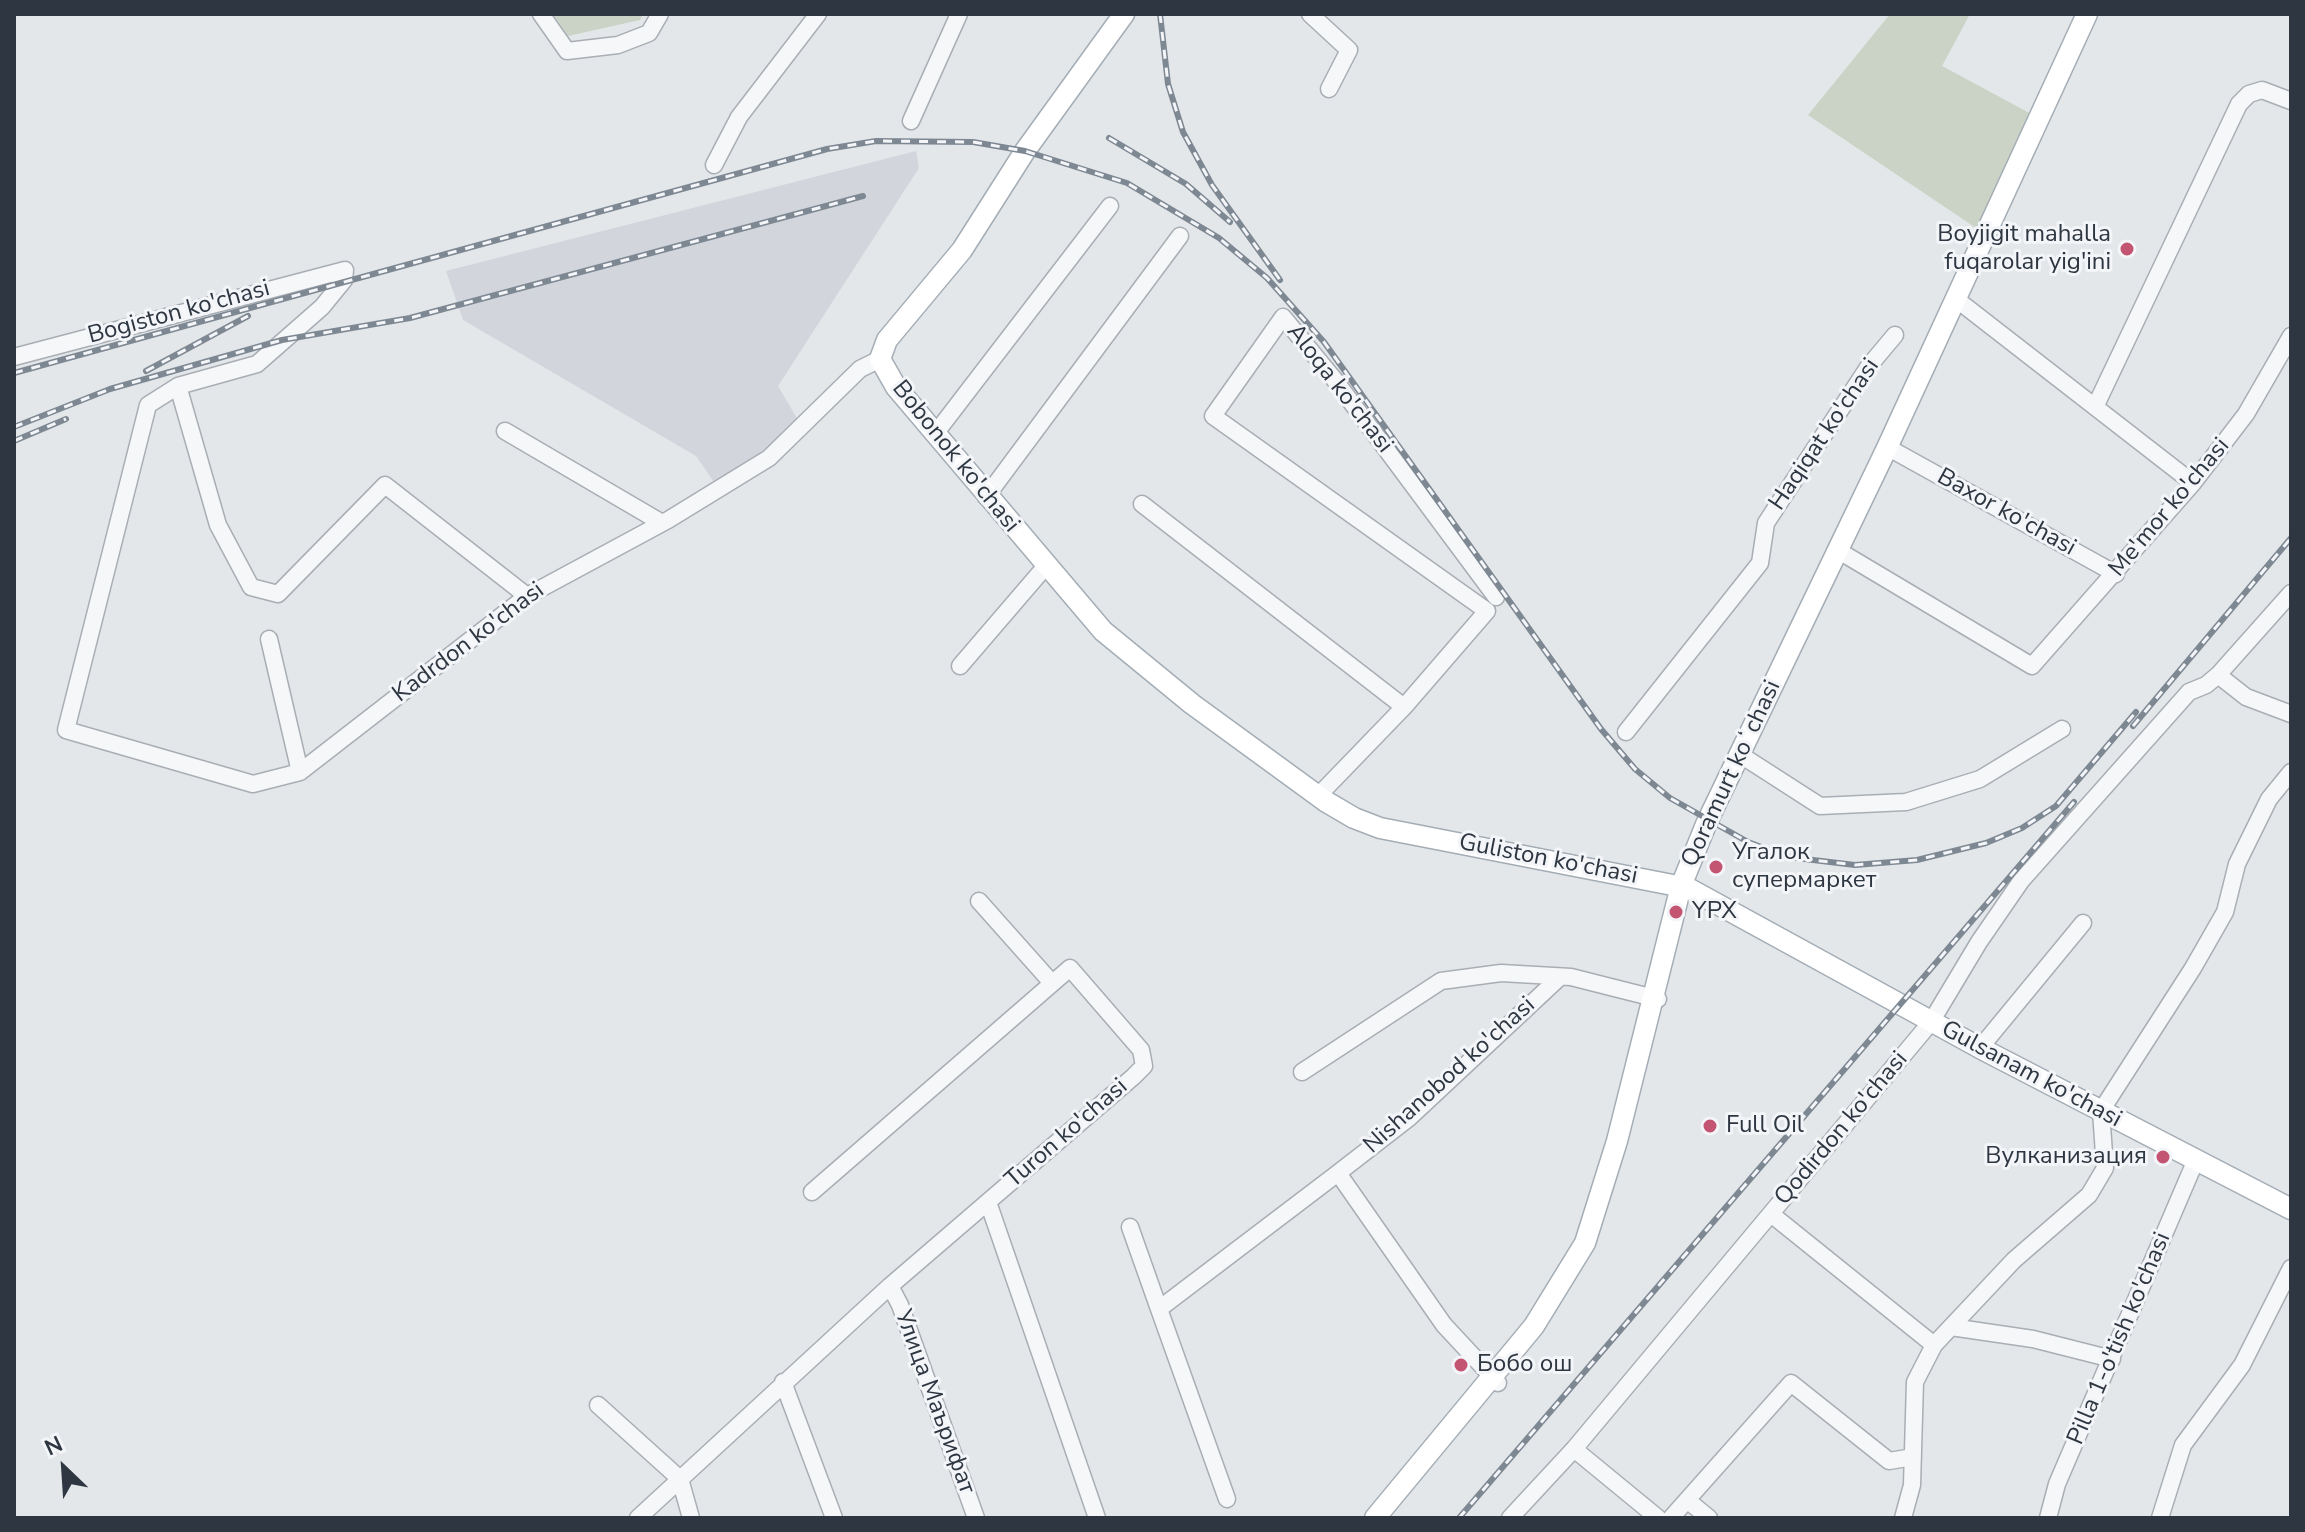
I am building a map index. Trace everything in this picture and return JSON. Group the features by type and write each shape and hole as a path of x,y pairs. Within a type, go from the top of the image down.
{"main road":[{"name":"Qoramurt koʻchasi","path":"1685,887 1896,452 1959,300 2087,14"},
{"name":"Qoramurt koʻchasi","path":"1382,1518 1556,1307 1595,1235 1623,1143 1654,998 1685,887 1730,771 1838,552 2094,14"},
{"name":"Bobonok ko'chasi","path":"1124,16 1025,151 962,250 890,335 880,359 891,380 1094,623 1131,657 1318,796"},
{"name":"Guliston ko'chasi","path":"1318,796 1354,818 1380,828 1685,887 1901,1004"},
{"name":"Gulsanam ko'chasi","path":"1901,1004 2195,1162 2291,1209"},
{"name":"Qoramurt koʻchasi","path":"1375,1518 1496,1381"}],"street":[{"path":"541,14 567,51 618,45 649,33 660,14"},
{"path":"714,165 739,117 818,14"},
{"path":"911,121 959,14"},
{"path":"1310,14 1349,50 1329,89"},
{"path":"2096,405 2239,104 2249,94 2262,90 2291,101"},
{"path":"935,434 1110,206"},
{"path":"986,497 1180,236"},
{"name":"Bogiston ko'chasi","path":"14,357 345,270 344,280 322,307 257,364 178,386"},
{"path":"1959,300 2193,483"},
{"name":"Aloqa ko'chasi","path":"1283,317 1334,379 1491,604 1213,416 1283,317"},
{"name":"Haqiqat ko'chasi","path":"1626,732 1760,563 1766,523 1869,366 1895,335"},
{"name":"Me'mor ko'chasi","path":"1844,554 2032,666 2193,483 2246,414 2291,336"},
{"name":"Kadrdon ko'chasi","path":"178,386 148,405 66,730 253,784 300,772 527,596 662,523 769,458 860,369 880,359"},
{"path":"178,386 218,525 251,587 278,594 385,485 527,596"},
{"path":"505,431 662,523"},
{"name":"Baxor ko'chasi","path":"1896,452 2116,574"},
{"path":"1142,504 1404,707"},
{"path":"960,666 1045,567"},
{"name":"Qodirdon ko'chasi","path":"1510,1518 1574,1449 1931,1022 1979,942 2021,881 2189,692 2206,685 2218,675 2291,593"},
{"path":"1318,796 1404,707 1491,604"},
{"path":"269,639 300,772"},
{"path":"2218,675 2246,697 2291,714"},
{"path":"1747,759 1820,806 1906,802 1980,779 2062,729"},
{"path":"1903,1518 1912,1485 1915,1382 1934,1345 2014,1260 2089,1195 2105,1168 2101,1111 2193,968 2225,912 2237,864 2269,799 2291,772"},
{"path":"812,1192 1052,983 979,901"},
{"path":"1980,1048 2083,923"},
{"name":"Turon ko'chasi","path":"638,1518 890,1286 1144,1066 1141,1050 1070,968 1052,983"},
{"path":"1302,1072 1441,981 1501,973 1560,977 1654,998"},
{"name":"Nishanobod ko'chasi","path":"1159,1309 1409,1118 1560,977"},
{"name":"Pilla 1-o'tish ko'chasi","path":"2048,1518 2057,1484 2195,1162"},
{"path":"1338,1173 1444,1325 1496,1381"},
{"path":"988,1202 1097,1518"},
{"path":"1771,1214 1934,1345"},
{"path":"1130,1227 1227,1499"},
{"path":"2160,1518 2183,1445 2242,1365 2291,1268"},
{"name":"Улица Маърифат","path":"890,1286 900,1305 976,1518"},
{"path":"1951,1327 2033,1339 2112,1359"},
{"path":"783,1382 834,1518"},
{"path":"1671,1518 1791,1383 1889,1461 1913,1457"},
{"path":"598,1405 680,1479 691,1518"},
{"path":"1574,1449 1658,1518"},
{"path":"1687,1500 1709,1518"}],"shaded area":[{"path":"916,151 919,168 778,386 798,420 766,454 714,482 696,456 463,320 446,271"}],"green space":[{"path":"553,14 643,14 640,20 568,36"},
{"path":"1890,14 1970,14 1942,66 2035,116 1979,230 1808,115"}],"railway":[{"path":"1160,14 1168,84 1183,132 1212,185 1280,280"},
{"path":"1109,138 1186,184 1230,222"},
{"path":"14,373 827,149 876,141 973,142 1025,151 1127,183 1219,238 1267,278 1324,342 1601,729 1635,769 1670,798 1748,842 1788,857 1855,865 1917,860 1986,843 2022,828 2056,806 2136,712"},
{"path":"14,427 110,389 282,340 410,318 863,196"},
{"path":"146,371 248,316"},
{"path":"14,441 66,419"},
{"path":"2133,726 2291,538"},
{"path":"1459,1518 2074,802"}],"place":[{"name":"Boyjigit mahalla fuqarolar yig'ini","path":"2127,249"},
{"name":"Угалок супермаркет","path":"1716,867"},
{"name":"YPX","path":"1676,912"},
{"name":"Full Oil","path":"1710,1126"},
{"name":"Вулканизация","path":"2163,1157"},
{"name":"Бобо ош","path":"1461,1365"}]}
